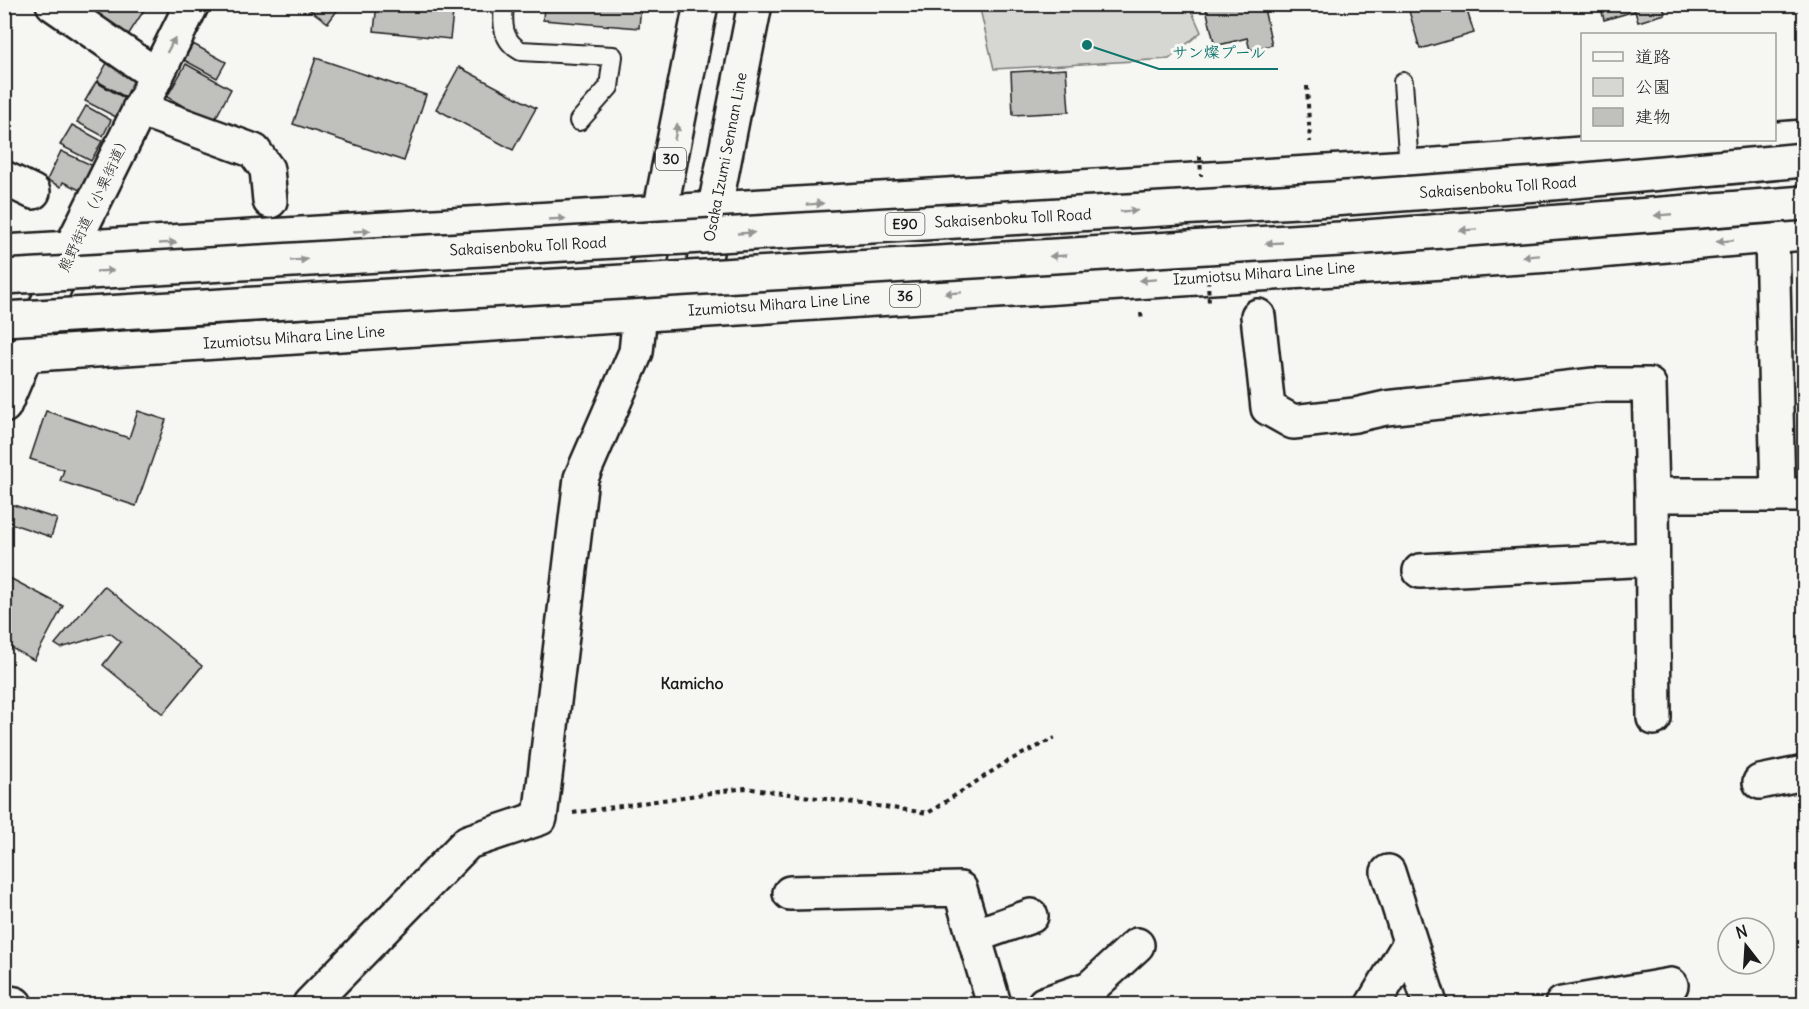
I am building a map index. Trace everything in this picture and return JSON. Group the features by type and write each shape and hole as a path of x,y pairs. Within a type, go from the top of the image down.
{"main road":[{"path":"53,4 156,75"},
{"name":"熊野街道（小栗街道）","path":"4,406 16,355 192,4"},
{"name":"30","path":"640,313 701,4"},
{"name":"Osaka Izumi Sennan Line","path":"695,309 754,4"},
{"path":"139,108 254,151 267,169 270,201"},
{"path":"1776,138 1804,137"},
{"path":"4,252 1409,167 1602,146 1714,141"},
{"name":"Sakaisenboku Toll Road","path":"4,277 1332,199 1552,183 1804,160"},
{"path":"4,319 1352,238 1804,203"},
{"name":"Izumiotsu Mihara Line Line","path":"16,355 1553,254 1772,237 1804,232"},
{"path":"1652,495 1791,495 1772,237"},
{"path":"310,1005 468,842 540,818 581,478 636,352 640,313"},
{"path":"1258,316 1269,408 1293,422 1355,415 1386,408 1583,386 1649,385 1654,718"},
{"path":"1420,571 1651,559"},
{"path":"1760,782 1804,773"},
{"path":"1388,872 1430,1005"},
{"path":"790,893 960,889 994,1005"},
{"path":"974,936 1031,916"},
{"path":"1373,1005 1410,943"},
{"path":"1044,1005 1090,987 1137,945"},
{"path":"1562,1005 1671,985"},
{"path":"4,1002 15,1005"}],"lane":[{"path":"504,4 502,23 506,38 511,45 521,51 613,56 609,87 579,121"},
{"path":"1403,82 1409,167"}],"path":[{"path":"1307,86 1310,135"},
{"path":"540,818 745,788 928,813 1008,761 1055,738"}],"green space":[{"path":"979,5 1189,5 1201,32 1169,59 994,69"}],"building":[{"path":"88,4 148,4 125,40 82,13"},
{"path":"302,4 342,4 328,23"},
{"path":"377,4 454,4 450,39 374,31"},
{"path":"544,4 641,4 639,28 543,20"},
{"path":"1205,4 1263,4 1272,45 1250,50 1247,38 1215,46"},
{"path":"1407,4 1465,4 1474,33 1420,49"},
{"path":"1600,4 1663,4 1665,14 1638,22 1635,11 1604,20"},
{"path":"193,44 226,62 217,78 184,60"},
{"path":"316,58 426,95 404,161 293,124"},
{"path":"107,63 137,80 127,98 97,81"},
{"path":"186,64 231,89 213,123 167,97"},
{"path":"459,67 536,108 513,150 436,109"},
{"path":"1066,69 1069,112 1013,115 1011,72"},
{"path":"96,82 126,99 116,117 85,101"},
{"path":"86,106 111,120 103,136 77,122"},
{"path":"72,125 102,141 91,161 60,145"},
{"path":"61,151 98,168 86,193 63,182 61,187 47,180"},
{"path":"46,411 129,438 138,411 166,420 136,506 60,481 64,470 30,459"},
{"path":"4,502 57,519 51,537 4,521"},
{"path":"4,575 63,606 34,660 4,644"},
{"path":"104,586 202,666 163,714 103,665 121,642 110,633 61,648 55,644"}],"place":[{"name":"サン燦プール","path":"1087,45"}],"district":[{"name":"Kamicho","path":"692,683"}]}
